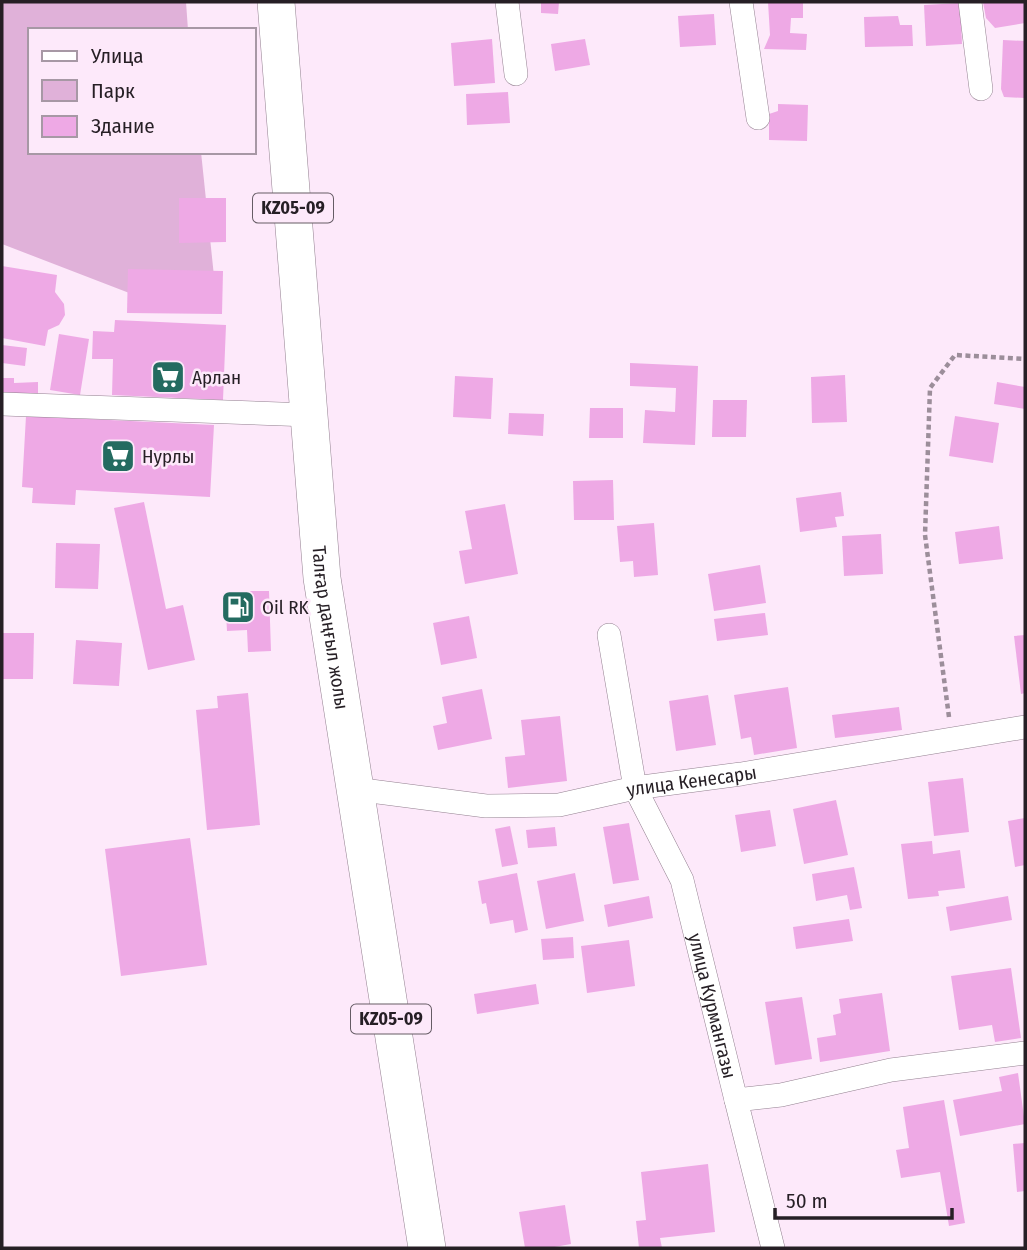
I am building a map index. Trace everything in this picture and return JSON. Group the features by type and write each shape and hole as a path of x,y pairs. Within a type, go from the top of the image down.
{"main road":[{"name":"Талғар даңғыл жолы","path":"276,2 322,578 427,1248"}],"street":[{"path":"507,2 516,74"},
{"path":"741,2 758,118"},
{"path":"970,2 981,89"},
{"path":"2,404 309,415"},
{"name":"улица Курмангазы","path":"609,635 635,788 682,880 736,1100 781,1095 891,1070 1025,1054"},
{"name":"улица Кенесары","path":"355,789 486,806 559,805 635,788 741,774 1025,727"},
{"path":"736,1100 773,1248"}],"path":[{"path":"952,739 925,535 930,387 955,355 1025,359"}],"green space":[{"path":"2,2 186,2 188,28 28,28 28,154 201,154 217,305 163,306 2,244"}],"building":[{"path":"541,2 559,2 558,14 541,13"},
{"path":"768,2 803,2 803,18 791,18 790,33 807,34 806,50 764,49 770,35"},
{"path":"983,2 1025,2 1025,23 995,28 986,18"},
{"path":"960,3 962,44 926,46 924,5"},
{"path":"714,14 716,45 680,47 678,16"},
{"path":"898,16 900,25 912,25 913,46 865,47 864,17"},
{"path":"492,39 495,83 454,86 451,43"},
{"path":"585,39 590,65 555,71 551,44"},
{"path":"1003,40 1025,41 1025,98 1004,97 1001,89"},
{"path":"508,92 510,123 467,125 466,94"},
{"path":"778,104 808,105 807,141 769,140 769,114 778,111"},
{"path":"179,198 226,198 226,242 179,243"},
{"path":"2,266 57,275 55,292 64,304 65,315 59,325 48,330 45,346 2,338"},
{"path":"128,269 223,271 222,314 127,313"},
{"name":"Арлан","path":"115,320 226,325 223,400 112,395 113,359 92,359 93,331 114,332"},
{"path":"59,334 89,339 80,395 50,390"},
{"path":"2,345 27,348 25,366 2,363"},
{"path":"630,363 698,366 695,445 643,443 645,410 675,412 676,388 630,386"},
{"path":"845,375 847,422 812,423 811,377"},
{"path":"455,376 493,378 491,419 453,417"},
{"path":"2,378 14,378 14,383 38,382 38,397 2,397"},
{"path":"997,382 1025,387 1025,409 994,404"},
{"path":"713,400 747,400 746,437 712,437"},
{"path":"590,408 623,408 623,438 589,438"},
{"path":"509,413 544,414 543,436 508,434"},
{"name":"Нурлы","path":"26,416 214,425 210,497 76,490 75,505 32,503 33,488 22,487"},
{"path":"955,416 999,423 993,463 949,456"},
{"path":"613,480 614,520 574,520 573,481"},
{"path":"841,492 844,516 835,517 837,527 800,532 796,498"},
{"path":"144,502 166,609 183,605 195,660 148,670 114,508"},
{"path":"505,504 518,574 465,584 459,551 472,549 465,511"},
{"path":"654,523 658,575 634,577 633,561 620,562 617,526"},
{"path":"999,526 1003,559 959,564 955,532"},
{"path":"881,534 883,574 844,576 842,536"},
{"path":"56,543 100,544 98,589 55,588"},
{"path":"760,565 766,603 714,611 708,574"},
{"path":"246,591 269,591 271,651 248,652 247,630 227,631 226,613 247,612"},
{"path":"765,613 768,635 717,641 714,619"},
{"path":"469,616 477,658 441,665 433,623"},
{"path":"2,633 34,633 33,679 2,679"},
{"path":"1025,635 1025,693 1021,694 1014,636"},
{"path":"76,640 122,643 119,686 73,684"},
{"path":"788,687 797,748 754,755 751,737 741,739 734,695"},
{"path":"482,689 492,739 438,750 433,726 447,723 442,697"},
{"path":"248,693 260,825 207,830 196,710 218,708 217,696"},
{"path":"708,695 716,745 676,751 669,701"},
{"path":"899,707 902,730 835,738 832,715"},
{"path":"560,716 567,781 508,788 505,757 525,755 521,720"},
{"path":"963,778 969,832 934,836 928,782"},
{"path":"836,800 848,855 804,864 793,809"},
{"path":"770,810 776,846 741,852 735,815"},
{"path":"1025,818 1025,865 1015,867 1008,821"},
{"path":"629,823 639,880 613,884 603,827"},
{"path":"510,826 518,864 502,867 495,829"},
{"path":"555,827 557,846 528,848 526,830"},
{"path":"190,838 207,965 121,976 105,849"},
{"path":"932,841 933,854 960,850 965,888 938,891 939,896 908,899 901,844"},
{"path":"854,867 862,908 850,910 847,895 816,901 812,874"},
{"path":"517,873 528,930 515,933 513,920 490,924 486,903 482,904 478,881"},
{"path":"575,873 584,921 546,929 537,881"},
{"path":"649,896 653,918 608,927 604,905"},
{"path":"1008,896 1012,920 950,931 946,907"},
{"path":"849,919 853,941 796,949 793,927"},
{"path":"573,937 574,958 543,960 541,939"},
{"path":"629,940 635,986 587,993 581,946"},
{"path":"1011,968 1021,1038 995,1042 992,1025 959,1030 951,976"},
{"path":"536,984 539,1004 477,1014 474,994"},
{"path":"882,993 890,1051 820,1062 817,1038 836,1035 833,1015 841,1013 839,999"},
{"path":"802,997 812,1059 775,1065 765,1002"},
{"path":"1018,1073 1025,1124 960,1136 953,1100 1002,1091 999,1077"},
{"path":"944,1100 965,1223 949,1226 940,1172 901,1178 896,1150 909,1148 903,1107"},
{"path":"1025,1143 1025,1191 1017,1192 1013,1144"},
{"path":"708,1164 715,1232 660,1238 662,1248 639,1248 636,1221 646,1220 641,1172"},
{"path":"565,1205 571,1244 525,1248 519,1212"}],"place":[{"name":"Арлан","path":"168,377"},
{"name":"Нурлы","path":"118,456"},
{"name":"Oil RK","path":"238,607"}]}
